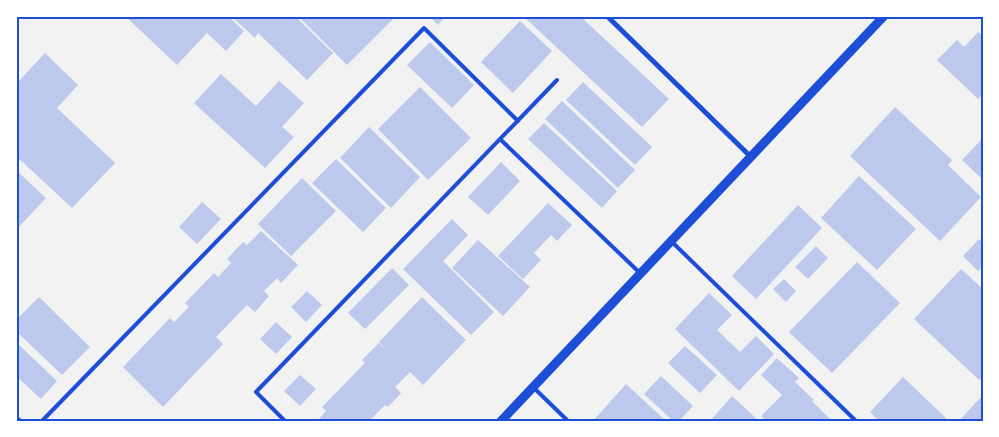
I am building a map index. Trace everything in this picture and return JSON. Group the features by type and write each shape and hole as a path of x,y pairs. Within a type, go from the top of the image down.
{"street":[{"path":"607,16 751,157"},
{"path":"501,421 884,16"}],"lane":[{"path":"42,421 424,28 518,121"},
{"path":"285,421 256,392 557,80"},
{"path":"500,140 640,274"},
{"path":"671,241 856,421"},
{"path":"533,387 568,421"},
{"path":"16,418 21,421"}],"building":[{"path":"125,16 228,16 244,31 226,51 207,33 177,65"},
{"path":"231,16 295,16 333,53 307,80 258,33 255,38"},
{"path":"298,16 396,16 347,65"},
{"path":"429,16 446,16 438,25"},
{"path":"523,16 580,16 669,99 642,127"},
{"path":"520,21 552,51 513,93 481,62"},
{"path":"978,32 983,36 983,94 978,99 937,60 957,40 964,47"},
{"path":"430,42 474,85 452,108 407,65"},
{"path":"45,53 78,85 57,108 115,163 72,208 16,156 16,84"},
{"path":"221,74 256,106 279,81 304,103 282,127 294,137 265,168 194,103"},
{"path":"583,82 652,147 635,165 566,100"},
{"path":"420,87 471,138 428,180 378,129"},
{"path":"562,101 635,170 618,188 545,119"},
{"path":"895,107 952,160 948,165 981,197 940,241 850,156"},
{"path":"544,123 617,191 602,208 528,139"},
{"path":"369,127 420,177 391,208 340,158"},
{"path":"981,140 983,142 983,180 962,160"},
{"path":"336,159 386,208 363,232 312,183"},
{"path":"501,162 520,181 488,215 468,197"},
{"path":"16,170 46,198 16,230"},
{"path":"859,176 916,229 877,270 821,218"},
{"path":"302,178 336,211 291,256 258,224"},
{"path":"202,202 221,219 197,244 179,227"},
{"path":"548,203 572,225 557,241 551,235 534,253 541,260 523,279 498,256"},
{"path":"798,205 822,228 756,299 732,276"},
{"path":"452,219 468,235 443,261 494,312 471,335 403,269"},
{"path":"261,231 298,265 281,283 277,278 264,291 269,296 255,312 247,305 216,337 223,344 163,407 123,367 170,318 174,322 189,307 185,303 214,273 218,277 231,263 227,259 243,242 247,245"},
{"path":"979,239 983,243 983,266 978,271 963,256"},
{"path":"478,240 530,287 503,316 452,268"},
{"path":"816,246 828,258 808,279 795,267"},
{"path":"857,262 900,303 832,373 789,332"},
{"path":"392,268 409,285 365,329 348,313"},
{"path":"961,269 983,289 983,377 979,380 914,319"},
{"path":"784,279 796,291 786,302 773,289"},
{"path":"307,291 322,305 306,322 291,307"},
{"path":"709,293 732,315 717,330 740,352 756,336 774,354 739,391 675,329"},
{"path":"39,297 90,347 62,375 16,331 16,320"},
{"path":"422,297 466,340 423,385 410,372 395,387 401,393 388,407 385,405 369,421 317,421 326,411 322,407 365,363 362,360 379,343 388,351 379,342"},
{"path":"276,322 292,337 276,354 260,339"},
{"path":"16,342 57,381 41,399 16,376"},
{"path":"685,346 717,375 700,393 668,363"},
{"path":"777,358 799,378 795,382 832,421 766,421 761,416 782,395 761,375"},
{"path":"300,375 316,389 300,406 284,391"},
{"path":"661,376 693,406 679,421 673,421 644,394"},
{"path":"903,377 947,419 945,421 879,421 870,412"},
{"path":"626,384 666,421 593,421"},
{"path":"732,396 759,421 710,421"},
{"path":"983,396 983,421 959,421 977,401"}]}
